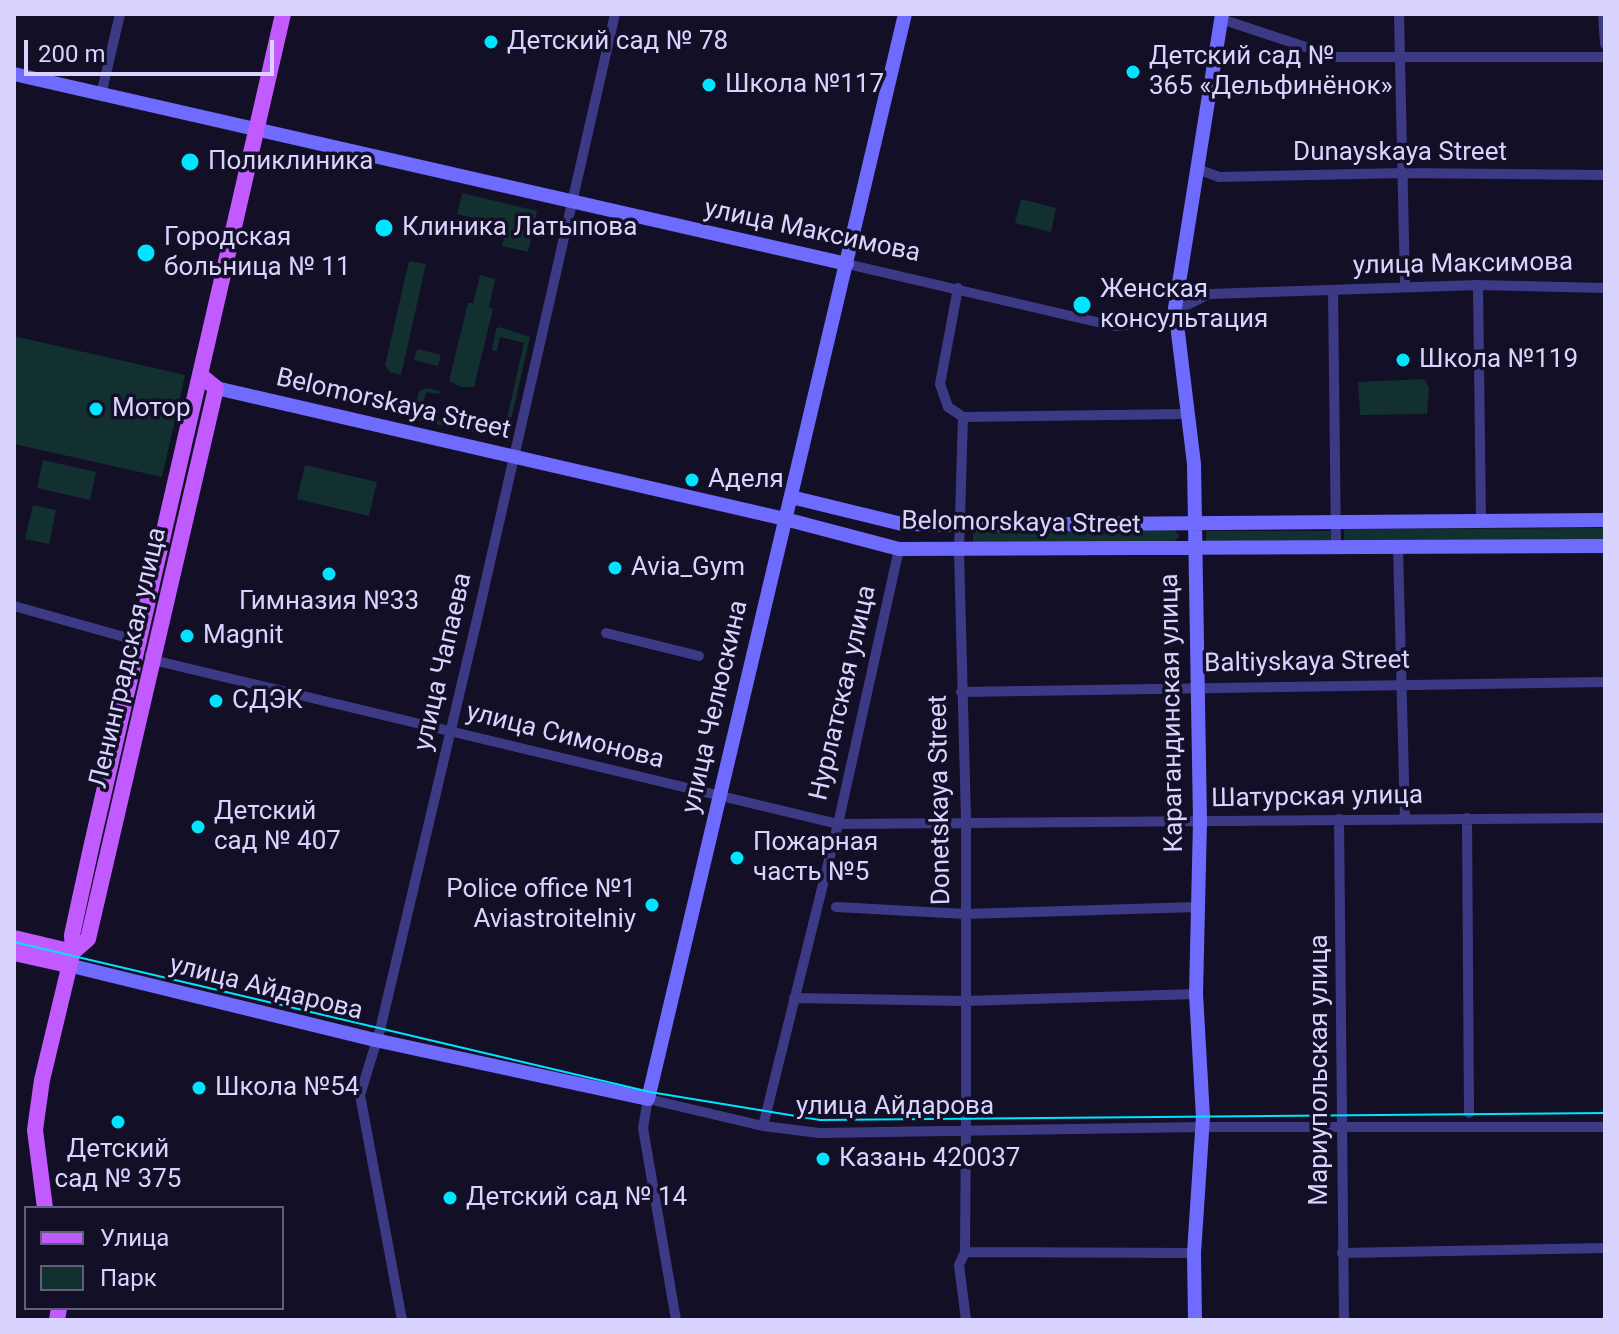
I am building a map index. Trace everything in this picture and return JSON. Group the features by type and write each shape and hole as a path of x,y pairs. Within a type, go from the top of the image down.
{"main road":[{"name":"Ленинградская улица","path":"45,1206 35,1130 37,1106 71,959 72,935 91,848 283,14"},
{"name":"улица Челюскина","path":"648,1099 905,14"},
{"name":"Карагандинская улица","path":"1195,1320 1194,1253 1202,1127 1196,994 1200,821 1194,464 1185,414 1175,308 1221,17"},
{"name":"улица Максимова","path":"14,74 847,264"},
{"path":"200,375 216,388"},
{"name":"Ленинградская улица","path":"71,959 88,939 216,388"},
{"name":"Belomorskaya Street","path":"216,388 785,519 899,549 1605,546"},
{"name":"Belomorskaya Street","path":"791,497 902,524 1193,525 1605,520"},
{"name":"улица Айдарова","path":"14,938 71,959 375,1040 648,1099"},
{"name":"улица Айдарова","path":"14,953 71,959"}],"street":[{"path":"101,95 120,14"},
{"name":"улица Чапаева","path":"402,1320 360,1095 450,732 615,14"},
{"path":"1399,14 1405,287"},
{"path":"1603,14 1605,44"},
{"path":"1221,17 1336,57 1605,57"},
{"name":"Dunayskaya Street","path":"1197,169 1219,177 1403,173 1605,175"},
{"name":"улица Максимова","path":"847,264 1114,326 1151,323 1175,308 1209,294 1478,285 1605,288"},
{"path":"1478,285 1481,521"},
{"path":"958,288 940,384 948,407 963,417 1185,414"},
{"path":"1333,290 1336,548"},
{"name":"Donetskaya Street","path":"963,417 959,551 966,820 966,1132 965,1252 959,1265 966,1320"},
{"path":"1398,548 1405,819"},
{"name":"Нурлатская улица","path":"763,1126 838,824 899,549"},
{"path":"14,606 140,638 153,660"},
{"path":"606,633 699,656"},
{"name":"улица Симонова","path":"153,660 838,824"},
{"name":"Baltiyskaya Street","path":"961,692 1605,682"},
{"path":"1467,818 1469,1113"},
{"name":"Шатурская улица","path":"838,824 966,820 1605,818"},
{"name":"Мариупольская улица","path":"1339,819 1344,1320"},
{"path":"836,907 965,914 1198,907"},
{"path":"794,998 965,1001 1196,994"},
{"name":"улица Айдарова","path":"648,1099 763,1126 819,1133 1202,1127 1605,1127"},
{"name":"улица Челюскина","path":"648,1099 643,1128 676,1320"},
{"path":"1342,1253 1605,1248"},
{"path":"965,1252 1194,1253"}],"green space":[{"path":"462,193 537,211 528,252 502,246 506,226 457,214"},
{"path":"1021,199 1056,208 1051,232 1015,223"},
{"path":"409,261 426,264 401,375 390,372 385,365"},
{"path":"480,275 495,279 489,307 493,309 474,387 461,387 449,381 468,303 473,303"},
{"path":"500,327 530,337 508,433 499,438 413,419 419,391 426,388 440,391 439,394 426,392 420,416 493,433 505,427 524,343 500,337 497,351 492,350 496,329"},
{"name":"Мотор","path":"14,336 185,375 162,477 14,444"},
{"path":"417,349 441,355 438,366 414,360"},
{"path":"1424,379 1429,387 1427,414 1360,415 1358,382"},
{"path":"43,460 96,472 90,500 37,488"},
{"path":"305,465 377,482 369,516 297,499"},
{"path":"33,505 56,510 49,544 25,539"},
{"path":"1605,528 1605,540 1344,541 1344,529"},
{"path":"1175,530 1179,536 1174,543 973,544 973,532"},
{"path":"1206,531 1330,531 1331,542 1206,543"}],"tram line":[{"path":"14,942 650,1092 820,1120 1605,1113"}],"place":[{"name":"Детский сад № 78","path":"491,42"},
{"name":"Детский сад № 365 «Дельфинёнок»","path":"1133,72"},
{"name":"Школа №117","path":"709,85"},
{"name":"Поликлиника","path":"190,162"},
{"name":"Клиника Латыпова","path":"384,228"},
{"name":"Городская больница № 11","path":"146,253"},
{"name":"Женская консультация","path":"1082,305"},
{"name":"Школа №119","path":"1403,360"},
{"name":"Мотор","path":"96,409"},
{"name":"Аделя","path":"692,480"},
{"name":"Avia_Gym","path":"615,568"},
{"name":"Гимназия №33","path":"329,574"},
{"name":"Magnit","path":"187,636"},
{"name":"СДЭК","path":"216,701"},
{"name":"Детский сад № 407","path":"198,827"},
{"name":"Пожарная часть №5","path":"737,858"},
{"name":"Police office №1 Aviastroitelniy","path":"652,905"},
{"name":"Школа №54","path":"199,1088"},
{"name":"Детский сад № 375","path":"118,1122"},
{"name":"Казань 420037","path":"823,1159"},
{"name":"Детский сад № 14","path":"450,1198"}]}
